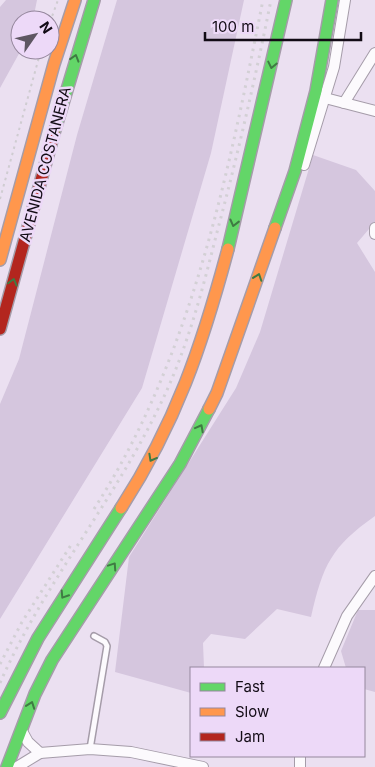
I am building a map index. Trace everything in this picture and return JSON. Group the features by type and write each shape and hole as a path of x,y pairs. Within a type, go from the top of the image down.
{"main road":[{"name":"AVENIDA COSTANERA","path":"0,260 54,64 75,0"},
{"name":"AVENIDA COSTANERA","path":"0,329 72,68 94,0"},
{"path":"0,714 33,644 138,484 183,395 231,237 286,0"},
{"path":"7,767 35,694 64,638 180,464 205,419 226,371 295,171 313,106 332,0"}],"street":[{"path":"278,220 300,176 326,98 340,42 345,0"},
{"path":"344,103 375,53"},
{"path":"326,98 375,112"},
{"path":"375,228 375,234"},
{"path":"324,667 347,616 375,576"},
{"path":"22,731 28,742 40,753"},
{"path":"17,767 40,753 90,749 130,752 203,767"}],"lane":[{"path":"90,749 107,646 106,642 94,636"}],"path":[{"path":"0,199 38,60"}],"shaded area":[{"path":"6,0 37,0 35,10 10,10 10,60 15,60 0,88 0,7"},
{"path":"117,0 244,0 211,153 142,388 0,619 0,404 19,359 77,135"},
{"path":"313,155 356,170 375,191 375,222 357,243 375,272 375,516 348,538 331,559 320,584 311,617 277,609 245,639 211,634 203,643 204,667 190,667 190,693 115,672 129,557 236,388 260,332"},
{"path":"358,610 375,610 375,692 365,689 365,667 346,667 341,651"}],"railway":[{"path":"94,509 128,451 157,390 181,327 202,263 220,198 236,132 263,0"},
{"path":"0,683 36,613 139,446 176,369 198,303 224,207 259,60 271,0"},
{"path":"0,664 22,622 71,545"}],"traffic: fast":[{"path":"54,133 94,0"},
{"path":"228,249 286,0"},
{"path":"275,228 295,171 316,91 332,0"},
{"path":"7,767 35,694 52,660 180,464 209,409"},
{"path":"0,713 38,638 121,508"}],"traffic: slow":[{"path":"0,260 54,64 75,0"},
{"path":"209,409 217,393 275,228"},
{"path":"121,508 157,445 185,383 208,318 228,249"}],"traffic: jam":[{"path":"0,329 54,133"}]}
